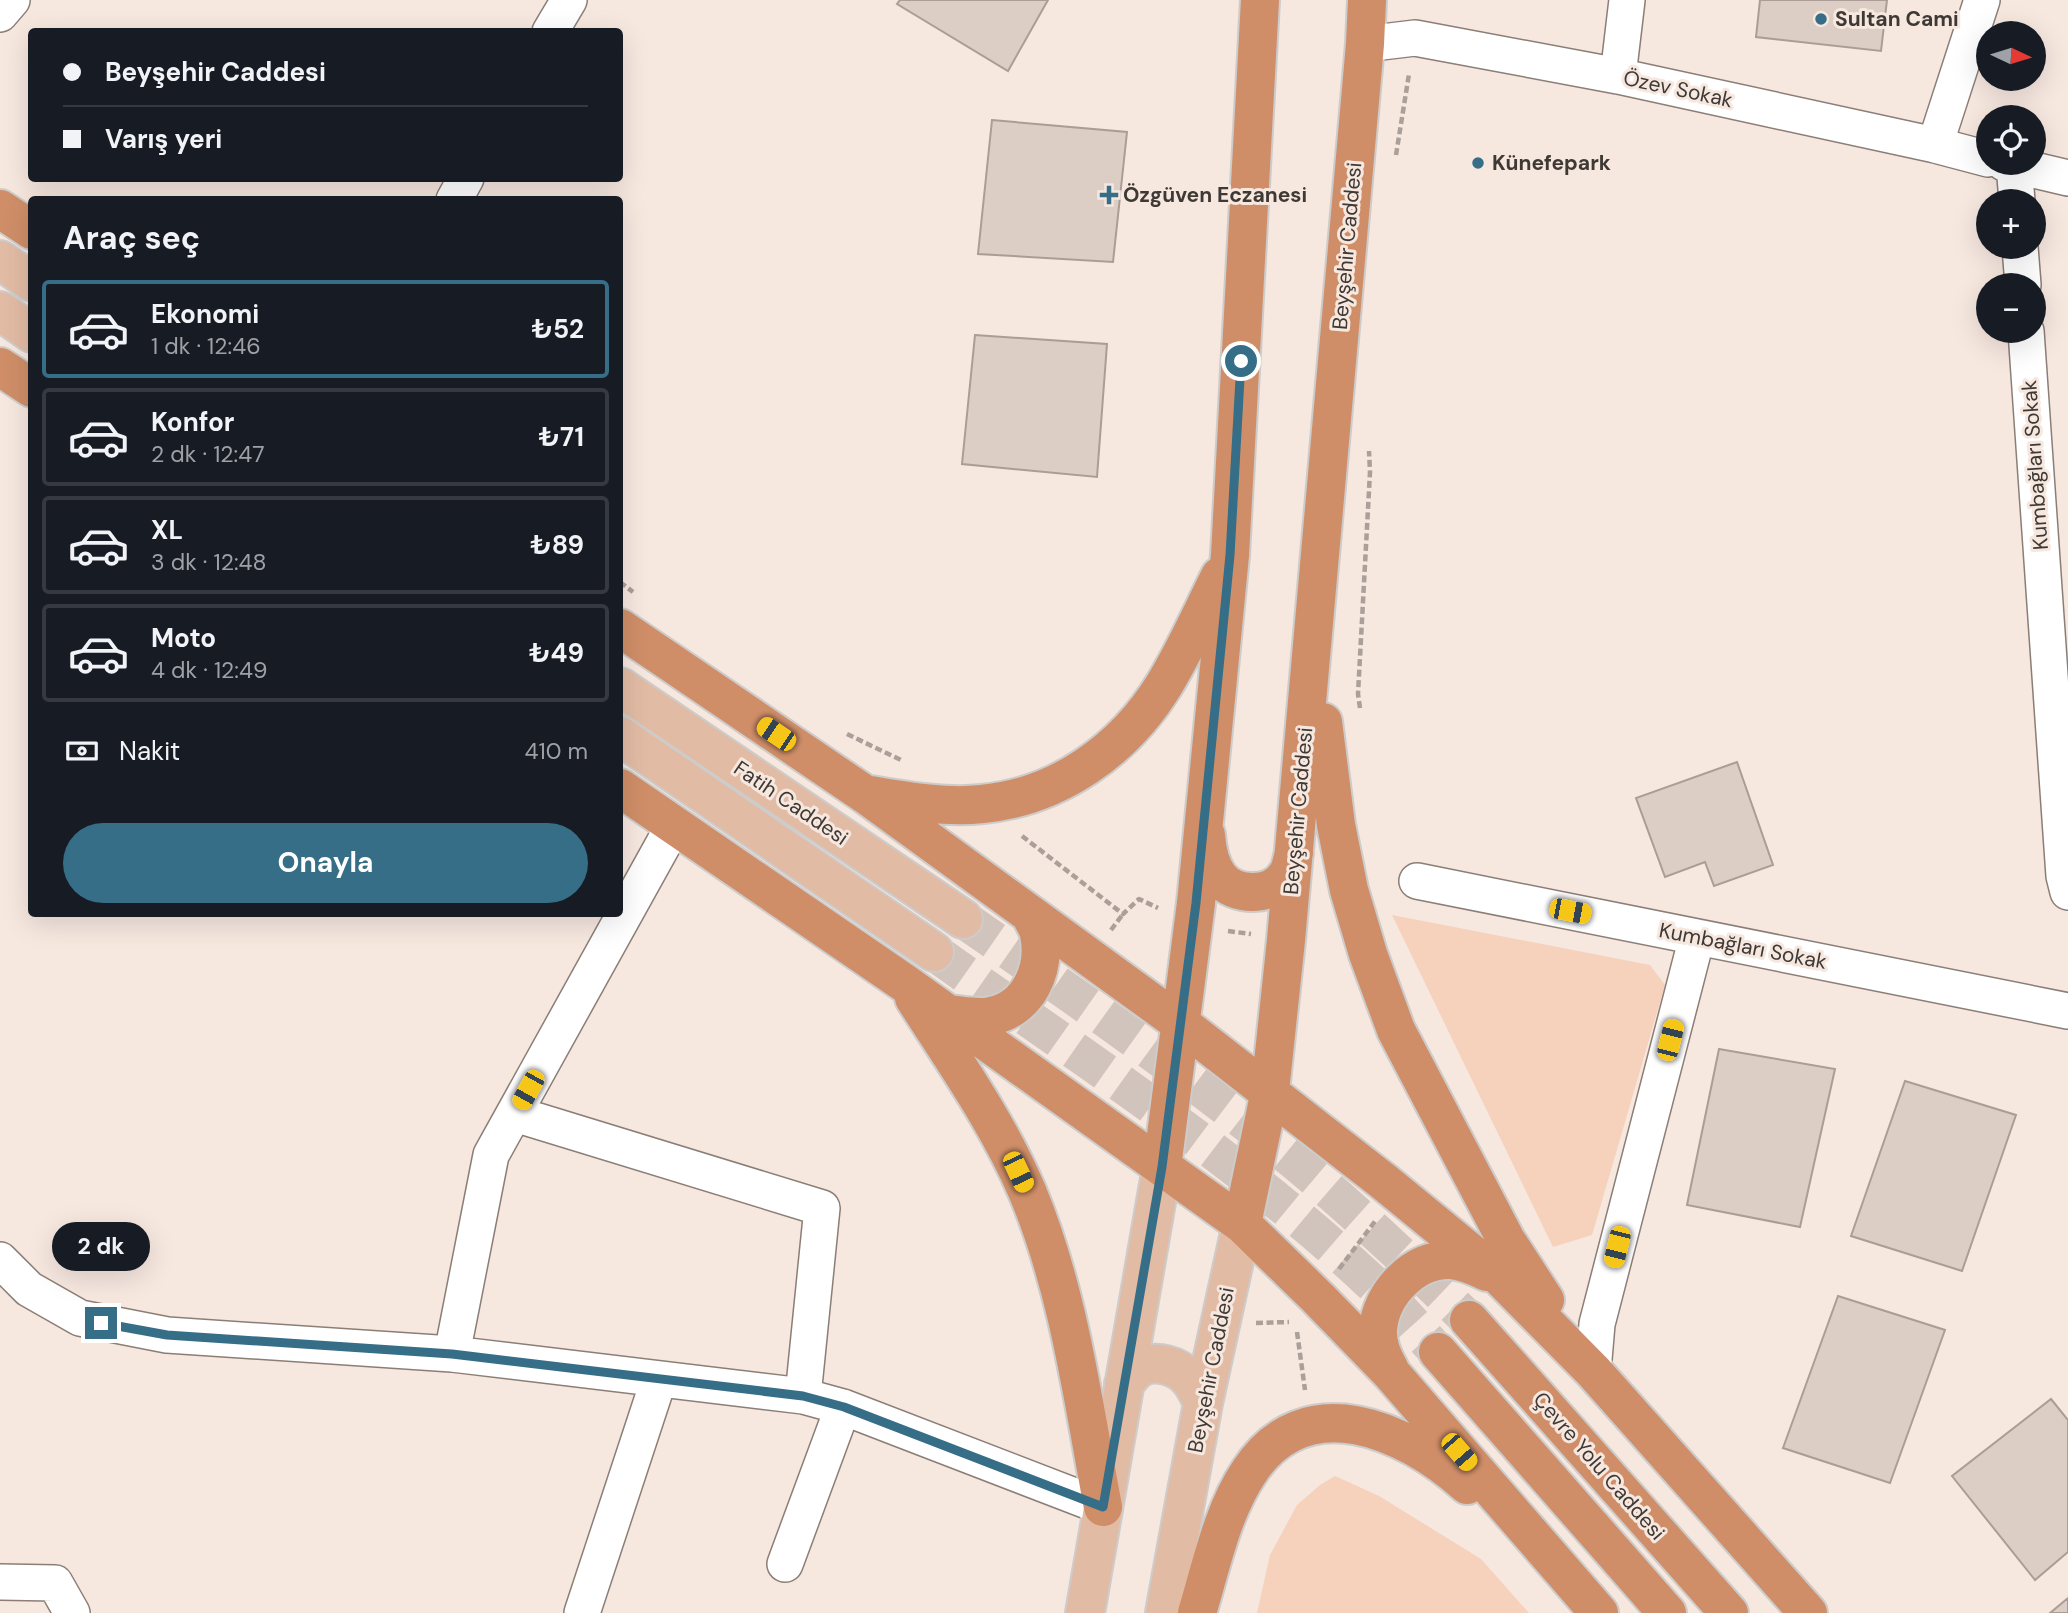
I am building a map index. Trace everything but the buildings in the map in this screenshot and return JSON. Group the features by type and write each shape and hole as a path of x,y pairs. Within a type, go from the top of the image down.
{"highway":[{"path":"1162,1167 1196,903 1230,555 1260,0"},
{"name":"Beyşehir Caddesi","path":"1242,1224 1270,1091 1296,845 1367,0"},
{"path":"0,209 28,227"},
{"path":"0,367 28,385"},
{"path":"866,795 944,804 981,805 1042,791 1076,774 1112,748 1163,687 1230,555"},
{"path":"1315,623 1325,744 1336,825 1349,890 1368,954 1396,1030 1506,1240 1593,1371"},
{"path":"623,630 866,795 1180,1023 1270,1091 1499,1276 1593,1371 1808,1613"},
{"path":"623,790 903,982 1242,1224 1391,1373 1599,1613"},
{"path":"1204,822 1207,852 1220,878 1234,888 1259,893 1274,887 1287,874 1296,845"},
{"path":"947,1014 991,1016 1018,1004 1026,996 1035,982 1040,949 1039,932 1030,914"},
{"path":"903,982 993,1124 1021,1178 1043,1230 1074,1353 1103,1507"},
{"path":"1391,1373 1379,1349 1378,1329 1382,1310 1390,1295 1409,1273 1434,1262 1450,1260 1470,1264 1499,1276"},
{"name":"Çevre Yolu Caddesi","path":"1469,1320 1729,1613"},
{"path":"1438,1352 1667,1613"},
{"path":"1197,1613 1226,1517 1249,1471 1270,1447 1294,1429 1310,1425 1355,1424 1399,1437 1455,1474 1562,1570"}],"main road":[{"path":"0,260 28,279"},
{"path":"0,311 28,330"},
{"name":"Fatih Caddesi","path":"623,689 963,919"},
{"name":"Fatih Caddesi","path":"623,738 934,952"},
{"path":"1085,1613 1162,1167"},
{"name":"Beyşehir Caddesi","path":"1165,1613 1203,1403 1242,1224"},
{"path":"1124,1384 1139,1368 1157,1363 1176,1367 1186,1374 1196,1387 1203,1403"}],"street":[{"path":"0,14 12,0"},
{"path":"552,28 569,0"},
{"path":"1618,75 1627,0"},
{"path":"1935,145 1982,0"},
{"name":"Özev Sokak","path":"1365,44 1415,38 1618,75 1976,155"},
{"name":"Özev Sokak","path":"2046,173 2068,178"},
{"name":"Kumbağları Sokak","path":"2027,343 2063,862 2068,892"},
{"path":"452,1354 491,1155 674,825"},
{"name":"Kumbağları Sokak","path":"1417,881 2068,1011"},
{"path":"1593,1371 1597,1324 1697,937"},
{"path":"515,1114 822,1208 803,1396"},
{"path":"0,1260 29,1289 80,1318 167,1335 452,1354 803,1396 844,1407 1103,1507"},
{"path":"582,1613 659,1379"},
{"path":"785,1564 844,1407"},
{"path":"0,1583 55,1583 72,1613"}],"path":[{"path":"1395,158 1415,38"},
{"path":"1360,720 1358,694 1370,472 1369,447"},
{"path":"1310,1425 1296,1322 1318,1298 1397,1192"}],"shaded area":[{"path":"1392,915 1650,965 1665,985 1592,1235 1553,1247"},
{"path":"1335,1476 1379,1496 1481,1559 1529,1613 1257,1613 1270,1555 1297,1505"}],"tunnel":[{"path":"963,919 1132,1038 1257,1131 1341,1201 1469,1320"},
{"path":"934,952 1159,1110 1268,1193 1381,1291 1438,1352"}],"place":[{"name":"Sultan Cami","path":"1821,19"},
{"name":"Künefepark","path":"1478,163"},
{"name":"Özgüven Eczanesi","path":"1109,195"}],"route":[{"path":"101,1323 167,1335 452,1354 803,1396 844,1407 1103,1507 1162,1167 1196,903 1230,555 1241,361"}]}
